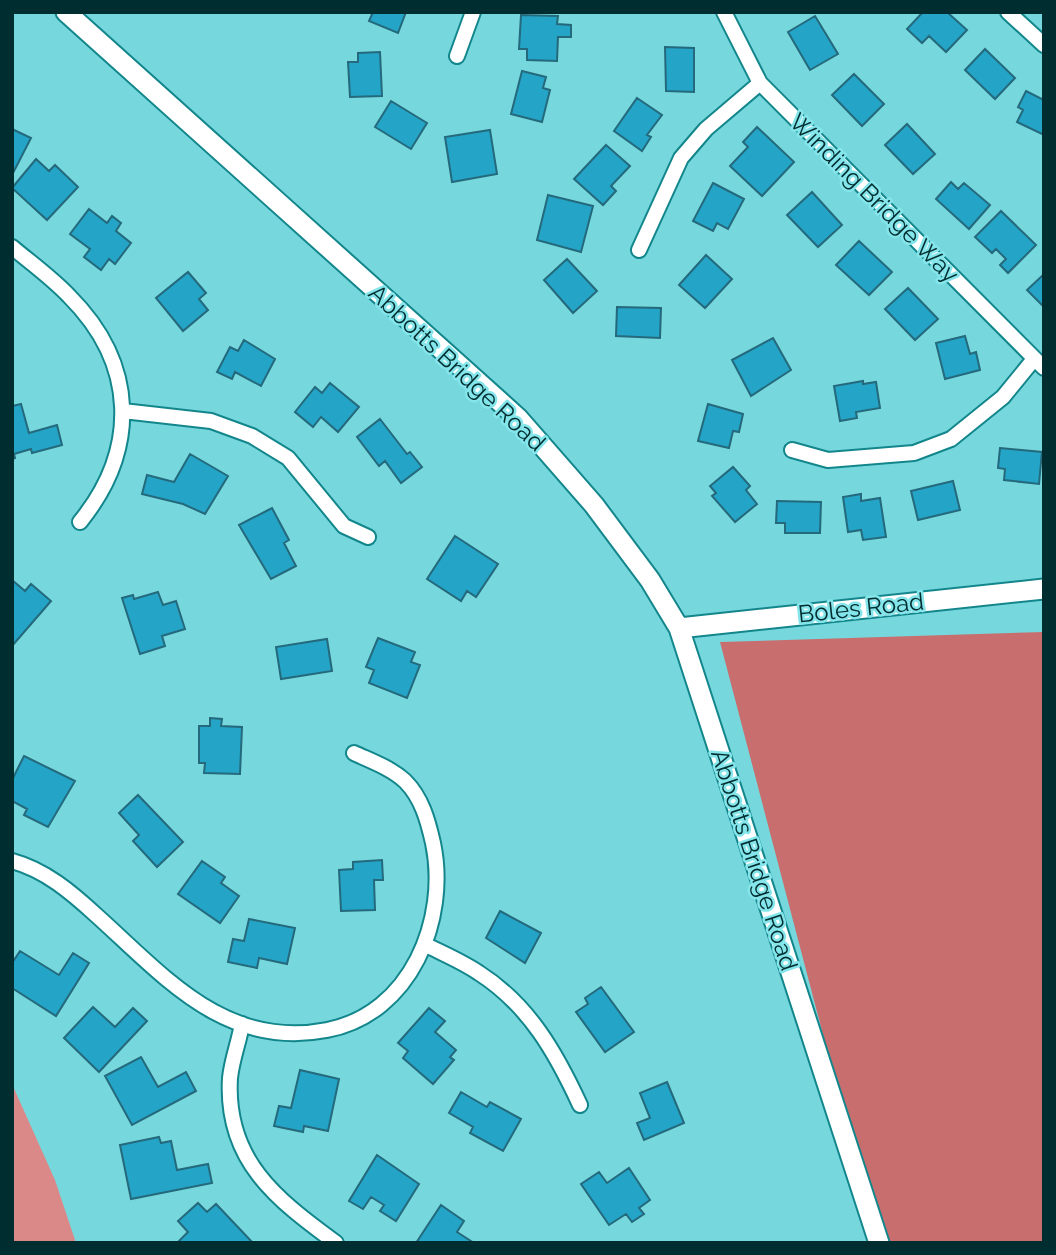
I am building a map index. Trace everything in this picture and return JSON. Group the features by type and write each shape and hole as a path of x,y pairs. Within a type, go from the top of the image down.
{"main road":[{"name":"Abbotts Bridge Road","path":"66,12 518,418 601,514 650,580 679,628 879,1243"},
{"name":"Boles Road","path":"679,628 1044,589"}],"street":[{"path":"457,56 473,12"},
{"name":"Winding Bridge Way","path":"724,12 760,83 1039,364"},
{"path":"1008,12 1044,45"},
{"path":"639,250 681,158 706,128 760,83"},
{"path":"12,247 70,296 91,322 116,369 123,411 117,449 102,495 80,522"},
{"path":"792,450 828,460 914,453 951,439 1039,364"},
{"path":"123,411 211,421 252,436 288,458 344,526 368,537"},
{"path":"12,861 54,879 137,950 175,989 212,1013 274,1033 302,1034 354,1022 376,1009 396,990 426,945 436,903 439,872 429,823 421,804 405,781 382,765 354,753"},
{"path":"426,945 480,973 522,1009 557,1056 580,1105"},
{"path":"242,1024 230,1079 233,1120 239,1142 248,1161 272,1194 336,1243"}],"shaded area":[{"path":"1044,632 1044,1243 889,1243 832,1069 720,642"},
{"path":"12,1084 55,1180 76,1243 12,1243"}],"building":[{"path":"373,12 406,12 398,33 369,21"},
{"path":"923,12 947,12 967,30 946,52 929,36 922,43 907,29"},
{"path":"521,15 558,16 557,24 571,25 571,37 558,37 557,61 527,60 527,49 519,49"},
{"path":"815,16 838,54 810,70 788,32"},
{"path":"665,47 694,48 694,92 666,91"},
{"path":"985,49 1015,78 995,99 965,70"},
{"path":"380,52 382,96 350,97 348,62 358,62 358,53"},
{"path":"522,71 546,77 543,88 550,90 542,122 511,114"},
{"path":"854,74 884,104 862,126 832,95"},
{"path":"1026,91 1044,100 1044,135 1017,122 1023,110 1018,107"},
{"path":"637,98 662,115 647,135 651,137 642,151 614,131"},
{"path":"391,101 427,123 411,149 375,127"},
{"path":"907,124 935,154 913,174 885,145"},
{"path":"757,127 794,162 762,196 730,166 748,147 743,142"},
{"path":"12,129 31,138 12,175"},
{"path":"490,130 497,174 452,182 445,137"},
{"path":"606,145 630,166 611,186 616,191 603,205 574,179"},
{"path":"36,159 49,171 55,165 78,187 47,220 12,188"},
{"path":"951,182 958,189 964,183 990,205 969,229 936,199"},
{"path":"713,183 744,199 728,229 717,223 713,231 693,221"},
{"path":"812,192 842,225 818,247 787,215"},
{"path":"548,195 593,206 581,252 537,240"},
{"path":"89,209 107,223 112,216 121,223 116,231 131,243 115,264 109,259 101,270 84,257 90,249 70,234"},
{"path":"1001,211 1036,245 1008,273 1000,265 1006,259 996,249 992,253 975,237"},
{"path":"859,241 892,272 869,295 836,265"},
{"path":"706,255 732,279 705,308 679,285"},
{"path":"567,259 597,291 573,313 544,280"},
{"path":"188,272 206,293 199,299 208,310 183,331 156,298"},
{"path":"1044,274 1044,307 1027,290"},
{"path":"908,288 938,319 915,340 885,309"},
{"path":"617,307 661,308 660,338 616,336"},
{"path":"965,336 970,354 976,352 980,370 945,379 936,343"},
{"path":"773,338 791,370 751,396 732,360"},
{"path":"244,340 275,359 261,386 235,372 232,379 217,372 230,347 238,351"},
{"path":"863,381 863,384 876,382 880,408 856,412 857,418 840,421 834,386"},
{"path":"330,383 359,407 338,432 321,417 313,427 295,412 315,387 322,393"},
{"path":"21,404 29,433 57,425 62,445 32,453 31,449 14,454 15,458 12,459 12,406"},
{"path":"708,404 743,414 739,432 733,431 729,448 698,441"},
{"path":"380,419 407,454 410,452 422,467 401,483 385,461 379,466 357,437"},
{"path":"1000,448 1042,452 1039,484 1004,480 1005,469 998,468"},
{"path":"190,454 228,476 205,514 183,504 142,494 147,475 174,482"},
{"path":"733,467 750,486 746,490 757,504 735,522 712,496 716,493 710,486"},
{"path":"953,481 960,510 918,520 911,491"},
{"path":"861,494 861,501 880,498 886,537 863,540 861,530 848,532 843,497"},
{"path":"777,501 821,502 820,533 785,533 785,523 776,523"},
{"path":"272,508 289,540 284,543 296,566 271,579 239,525"},
{"path":"455,536 498,564 476,597 467,591 461,601 427,579"},
{"path":"12,580 25,591 31,584 51,601 12,646"},
{"path":"158,592 163,605 176,601 185,629 162,636 165,646 140,654 122,598 133,595 134,599"},
{"path":"378,638 415,652 411,662 420,665 407,698 369,683 374,670 366,667"},
{"path":"327,639 332,671 281,679 276,647"},
{"path":"210,718 222,719 221,726 242,727 240,774 204,773 205,763 199,763 199,726 210,726"},
{"path":"24,756 75,781 48,827 24,815 27,809 12,801 12,780"},
{"path":"138,795 183,842 157,867 133,841 139,835 119,813"},
{"path":"382,860 383,880 374,880 375,910 341,911 339,870 353,869 353,862"},
{"path":"202,861 225,877 221,883 239,896 220,923 178,894"},
{"path":"500,911 541,933 525,963 486,938"},
{"path":"249,919 295,928 287,964 259,958 257,968 228,962 233,939 244,941"},
{"path":"20,951 59,975 73,953 89,963 56,1016 12,988 12,963"},
{"path":"601,987 634,1032 605,1052 576,1012 588,1004 585,998"},
{"path":"93,1007 115,1027 133,1008 147,1021 99,1072 64,1038"},
{"path":"429,1008 445,1021 435,1032 456,1050 450,1057 454,1060 433,1084 403,1058 408,1051 398,1043"},
{"path":"141,1057 158,1087 186,1072 196,1091 132,1125 105,1076"},
{"path":"300,1070 339,1079 328,1131 304,1126 303,1132 274,1126 279,1106 291,1108"},
{"path":"667,1082 684,1123 644,1140 637,1123 650,1118 640,1093"},
{"path":"461,1092 487,1107 490,1102 521,1119 503,1151 470,1133 473,1127 449,1113"},
{"path":"159,1137 161,1143 171,1141 177,1170 208,1164 212,1183 131,1199 120,1145"},
{"path":"377,1155 419,1184 396,1221 380,1211 384,1205 371,1197 363,1209 349,1201"},
{"path":"629,1168 650,1200 639,1208 644,1214 632,1222 626,1214 609,1225 581,1184 599,1172 607,1183"},
{"path":"198,1203 207,1212 216,1204 253,1243 177,1243 188,1232 178,1221"},
{"path":"441,1205 464,1221 457,1232 474,1243 416,1243"}]}
